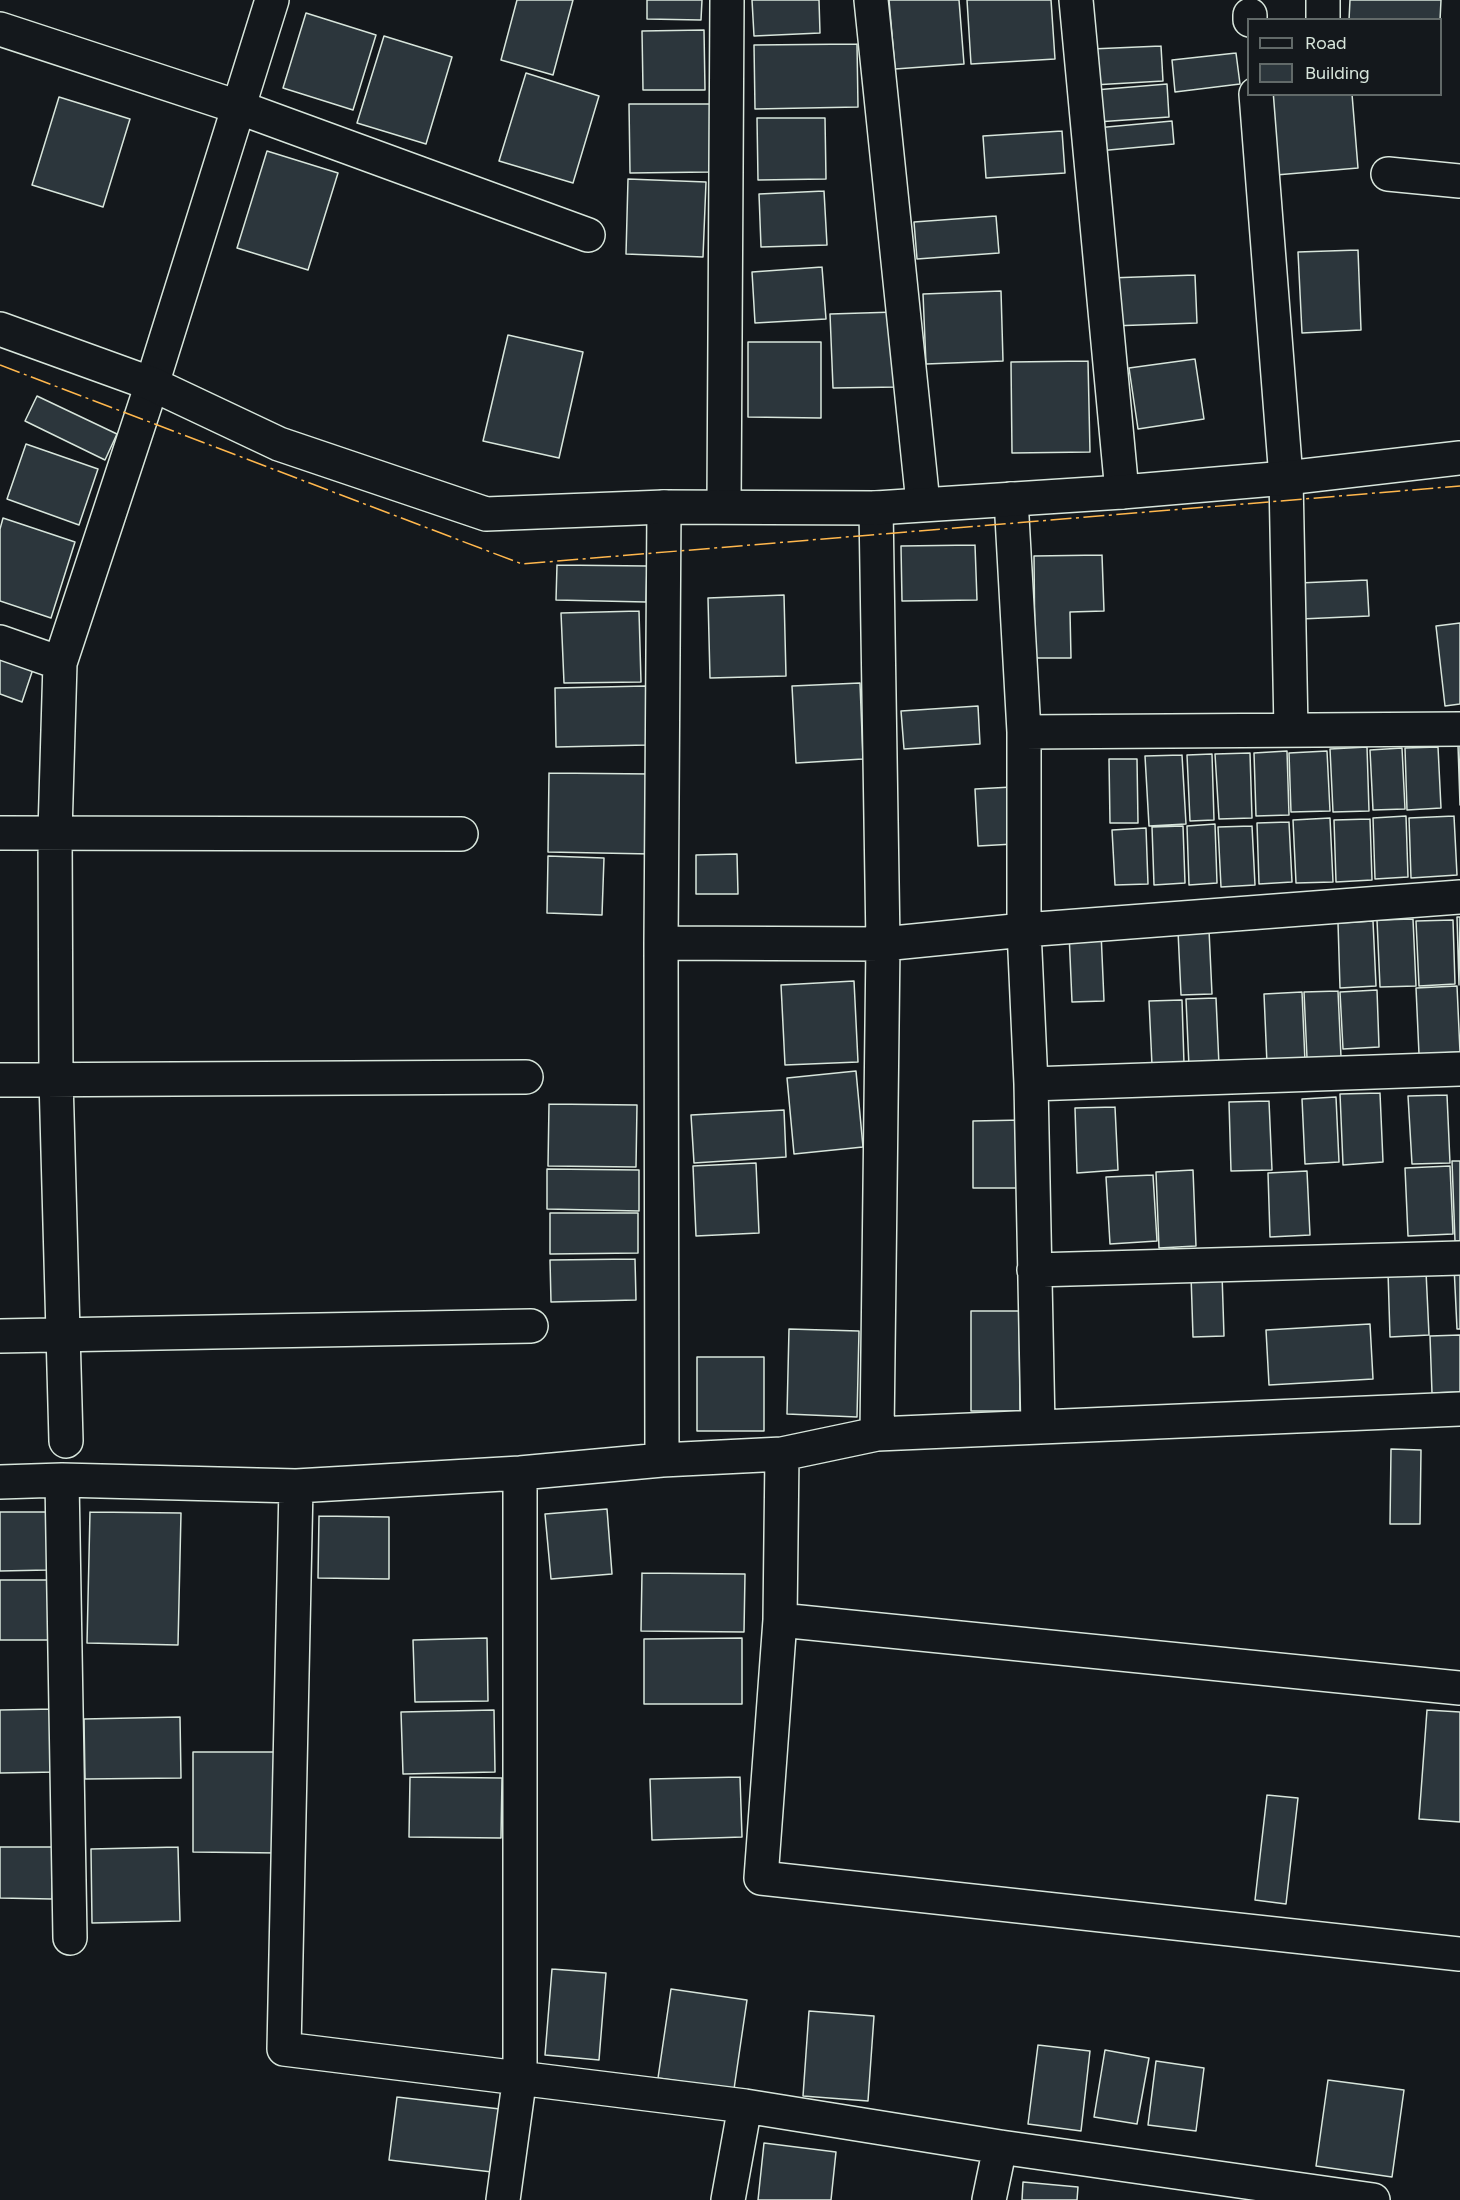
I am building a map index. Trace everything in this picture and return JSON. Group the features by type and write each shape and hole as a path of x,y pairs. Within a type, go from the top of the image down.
{"street":[{"path":"66,1441 56,1079 55,832 60,663 152,384 272,0"},
{"path":"724,506 727,0"},
{"path":"871,0 923,503"},
{"path":"1076,0 1122,492"},
{"path":"1323,0 1323,18"},
{"path":"0,29 238,107 588,235"},
{"path":"1256,96 1286,478 1291,730"},
{"path":"1388,174 1460,181"},
{"path":"0,328 152,384 279,444 486,514 724,506 876,508 923,503 1122,492 1286,478 1460,458"},
{"path":"1011,499 1024,732 1024,930 1031,1084 1038,1426"},
{"path":"662,1460 661,943 664,507"},
{"path":"876,508 883,944 877,1434"},
{"path":"0,642 60,663"},
{"path":"1024,732 1460,729"},
{"path":"0,833 461,834"},
{"path":"661,943 883,944 1024,930 1460,897"},
{"path":"1031,1084 1460,1070"},
{"path":"0,1080 526,1077"},
{"path":"1034,1270 1460,1258"},
{"path":"0,1336 531,1326"},
{"path":"0,1482 62,1480 296,1486 520,1473 662,1460 782,1454 877,1434 1460,1409"},
{"path":"782,1454 780,1620 761,1878 1460,1954"},
{"path":"503,2200 520,2076 520,1473"},
{"path":"62,1480 70,1938"},
{"path":"296,1486 284,2049 520,2076 745,2106 1000,2147 1235,2190 1373,2200"},
{"path":"780,1620 1460,1688"},
{"path":"728,2200 745,2106"},
{"path":"989,2200 1000,2147"}],"building":[{"path":"517,0 573,0 553,75 501,60"},
{"path":"647,0 702,0 701,20 647,19"},
{"path":"752,0 819,0 820,33 754,36"},
{"path":"889,0 959,0 964,64 895,69"},
{"path":"967,0 1051,0 1055,59 971,64"},
{"path":"1350,0 1441,0 1440,18 1349,18"},
{"path":"306,13 376,35 353,110 283,88"},
{"path":"704,30 705,90 643,90 642,31"},
{"path":"384,36 452,57 426,144 357,123"},
{"path":"857,44 858,107 755,109 754,45"},
{"path":"1161,46 1163,81 1093,85 1091,49"},
{"path":"1236,53 1240,84 1175,92 1172,60"},
{"path":"526,73 599,96 573,183 499,161"},
{"path":"1167,84 1169,117 1097,122 1095,90"},
{"path":"1269,96 1352,96 1358,168 1276,175"},
{"path":"59,97 130,119 103,207 32,185"},
{"path":"629,104 710,104 710,172 630,173"},
{"path":"757,118 825,118 826,179 758,180"},
{"path":"1172,121 1174,144 1098,151 1096,128"},
{"path":"1062,131 1065,173 986,178 983,136"},
{"path":"267,151 338,173 308,270 237,248"},
{"path":"628,179 706,182 703,257 626,254"},
{"path":"824,191 827,245 761,247 759,194"},
{"path":"996,216 999,253 917,259 914,222"},
{"path":"1358,250 1361,330 1302,333 1298,252"},
{"path":"822,267 826,319 755,323 752,272"},
{"path":"1195,275 1197,323 1111,326 1109,278"},
{"path":"1001,291 1003,361 926,364 923,294"},
{"path":"895,312 898,387 833,388 830,314"},
{"path":"508,335 583,352 559,458 483,441"},
{"path":"748,342 821,342 821,418 748,417"},
{"path":"1195,359 1204,419 1138,429 1129,368"},
{"path":"1088,361 1090,452 1012,453 1011,362"},
{"path":"37,396 117,434 105,460 25,421"},
{"path":"26,444 98,469 79,525 7,499"},
{"path":"3,518 75,542 51,618 0,601 0,529"},
{"path":"975,545 977,600 902,601 901,546"},
{"path":"1102,555 1104,611 1070,612 1071,658 1035,658 1034,556"},
{"path":"557,565 647,566 646,602 556,600"},
{"path":"1367,580 1369,616 1301,619 1299,583"},
{"path":"784,595 786,676 710,678 708,598"},
{"path":"639,611 641,682 564,683 561,613"},
{"path":"1460,623 1460,704 1445,706 1436,626"},
{"path":"0,657 33,669 22,702 0,694"},
{"path":"860,683 863,759 796,763 792,686"},
{"path":"646,686 647,745 556,747 555,688"},
{"path":"978,706 980,744 904,749 901,711"},
{"path":"1458,745 1460,745 1460,805"},
{"path":"1367,747 1369,811 1333,812 1330,749"},
{"path":"1438,747 1441,808 1407,810 1405,748"},
{"path":"1402,748 1405,809 1373,810 1370,750"},
{"path":"1287,751 1289,815 1256,816 1254,753"},
{"path":"1327,751 1330,811 1291,812 1289,753"},
{"path":"1250,753 1252,818 1219,819 1215,754"},
{"path":"1212,754 1214,820 1190,821 1187,755"},
{"path":"1182,755 1186,824 1149,826 1145,756"},
{"path":"1109,759 1137,759 1138,823 1110,823"},
{"path":"549,773 652,774 651,854 548,852"},
{"path":"1012,787 1014,844 978,846 975,789"},
{"path":"1406,816 1408,877 1375,879 1373,818"},
{"path":"1454,816 1457,875 1411,878 1409,818"},
{"path":"1330,818 1333,882 1296,883 1293,820"},
{"path":"1370,819 1372,880 1336,882 1334,820"},
{"path":"1289,822 1292,882 1259,884 1257,823"},
{"path":"1215,824 1217,883 1189,885 1187,826"},
{"path":"1183,826 1185,883 1154,885 1152,827"},
{"path":"1252,826 1255,885 1221,887 1218,827"},
{"path":"1146,828 1148,884 1115,885 1112,830"},
{"path":"737,854 738,894 696,894 696,855"},
{"path":"548,856 604,858 602,915 547,913"},
{"path":"1457,917 1460,917 1459,985"},
{"path":"1413,919 1416,986 1380,987 1377,920"},
{"path":"1453,920 1455,984 1419,986 1416,921"},
{"path":"1373,921 1376,986 1340,988 1338,923"},
{"path":"1209,930 1212,994 1181,995 1178,931"},
{"path":"1101,932 1104,1001 1072,1002 1069,933"},
{"path":"854,981 858,1062 785,1065 781,985"},
{"path":"1457,986 1460,1052 1419,1054 1416,988"},
{"path":"1377,990 1379,1047 1343,1049 1340,992"},
{"path":"1338,991 1341,1057 1307,1058 1304,992"},
{"path":"1302,992 1305,1062 1267,1064 1264,994"},
{"path":"1216,998 1219,1065 1189,1067 1186,999"},
{"path":"1182,1000 1184,1064 1152,1065 1149,1001"},
{"path":"856,1071 863,1147 794,1154 787,1078"},
{"path":"1380,1093 1383,1162 1343,1165 1340,1094"},
{"path":"1447,1095 1450,1163 1412,1164 1408,1096"},
{"path":"1336,1097 1339,1162 1305,1164 1302,1099"},
{"path":"1269,1101 1272,1170 1231,1171 1229,1102"},
{"path":"549,1104 637,1105 636,1167 548,1166"},
{"path":"1115,1107 1118,1170 1077,1173 1075,1108"},
{"path":"784,1110 786,1157 694,1163 691,1115"},
{"path":"1023,1120 1023,1188 973,1188 973,1121"},
{"path":"1452,1161 1460,1161 1460,1241 1455,1241"},
{"path":"756,1163 759,1233 696,1236 693,1166"},
{"path":"1450,1166 1453,1234 1408,1236 1405,1168"},
{"path":"547,1169 639,1170 639,1211 547,1209"},
{"path":"1193,1170 1196,1246 1159,1248 1156,1172"},
{"path":"1307,1171 1310,1235 1270,1237 1268,1173"},
{"path":"1153,1175 1157,1241 1110,1244 1106,1177"},
{"path":"550,1213 638,1213 638,1253 550,1254"},
{"path":"635,1259 636,1300 551,1302 550,1260"},
{"path":"1460,1265 1460,1329 1457,1329 1454,1266"},
{"path":"1426,1271 1429,1335 1390,1337 1388,1272"},
{"path":"1222,1274 1224,1336 1193,1337 1191,1275"},
{"path":"971,1311 1019,1311 1020,1411 971,1411"},
{"path":"1370,1324 1373,1379 1269,1385 1266,1330"},
{"path":"789,1329 859,1331 857,1417 787,1414"},
{"path":"1460,1335 1460,1392 1432,1393 1430,1336"},
{"path":"697,1357 764,1357 764,1431 697,1431"},
{"path":"1391,1449 1421,1450 1420,1524 1390,1524"},
{"path":"607,1509 612,1574 551,1579 545,1514"},
{"path":"0,1512 47,1512 48,1570 0,1571"},
{"path":"90,1512 181,1513 178,1645 87,1643"},
{"path":"319,1516 389,1517 389,1579 318,1578"},
{"path":"642,1573 745,1574 744,1632 641,1631"},
{"path":"0,1580 50,1580 51,1640 0,1640"},
{"path":"487,1638 488,1701 415,1702 413,1640"},
{"path":"742,1638 742,1704 644,1704 644,1639"},
{"path":"55,1709 57,1772 0,1773 0,1710"},
{"path":"494,1710 495,1772 403,1774 401,1712"},
{"path":"1427,1710 1460,1712 1460,1822 1419,1819"},
{"path":"180,1717 181,1778 85,1779 84,1719"},
{"path":"193,1752 279,1752 279,1853 193,1852"},
{"path":"410,1777 502,1778 501,1838 409,1837"},
{"path":"740,1777 742,1837 652,1840 650,1779"},
{"path":"1267,1795 1298,1798 1286,1904 1255,1900"},
{"path":"0,1847 53,1847 52,1899 0,1898"},
{"path":"178,1847 180,1921 92,1923 91,1849"},
{"path":"552,1969 606,1973 599,2060 545,2055"},
{"path":"671,1989 747,2000 734,2089 658,2078"},
{"path":"809,2011 874,2016 868,2101 803,2096"},
{"path":"1038,2045 1090,2051 1081,2131 1028,2124"},
{"path":"1105,2050 1149,2058 1137,2124 1094,2117"},
{"path":"1156,2061 1204,2068 1196,2131 1148,2125"},
{"path":"1328,2080 1404,2090 1392,2177 1316,2166"},
{"path":"397,2097 500,2109 492,2172 389,2160"},
{"path":"764,2143 836,2152 831,2200 758,2200"},
{"path":"1023,2182 1078,2187 1077,2200 1022,2200"}],"power":[{"path":"0,365 522,564 1460,486"}]}
